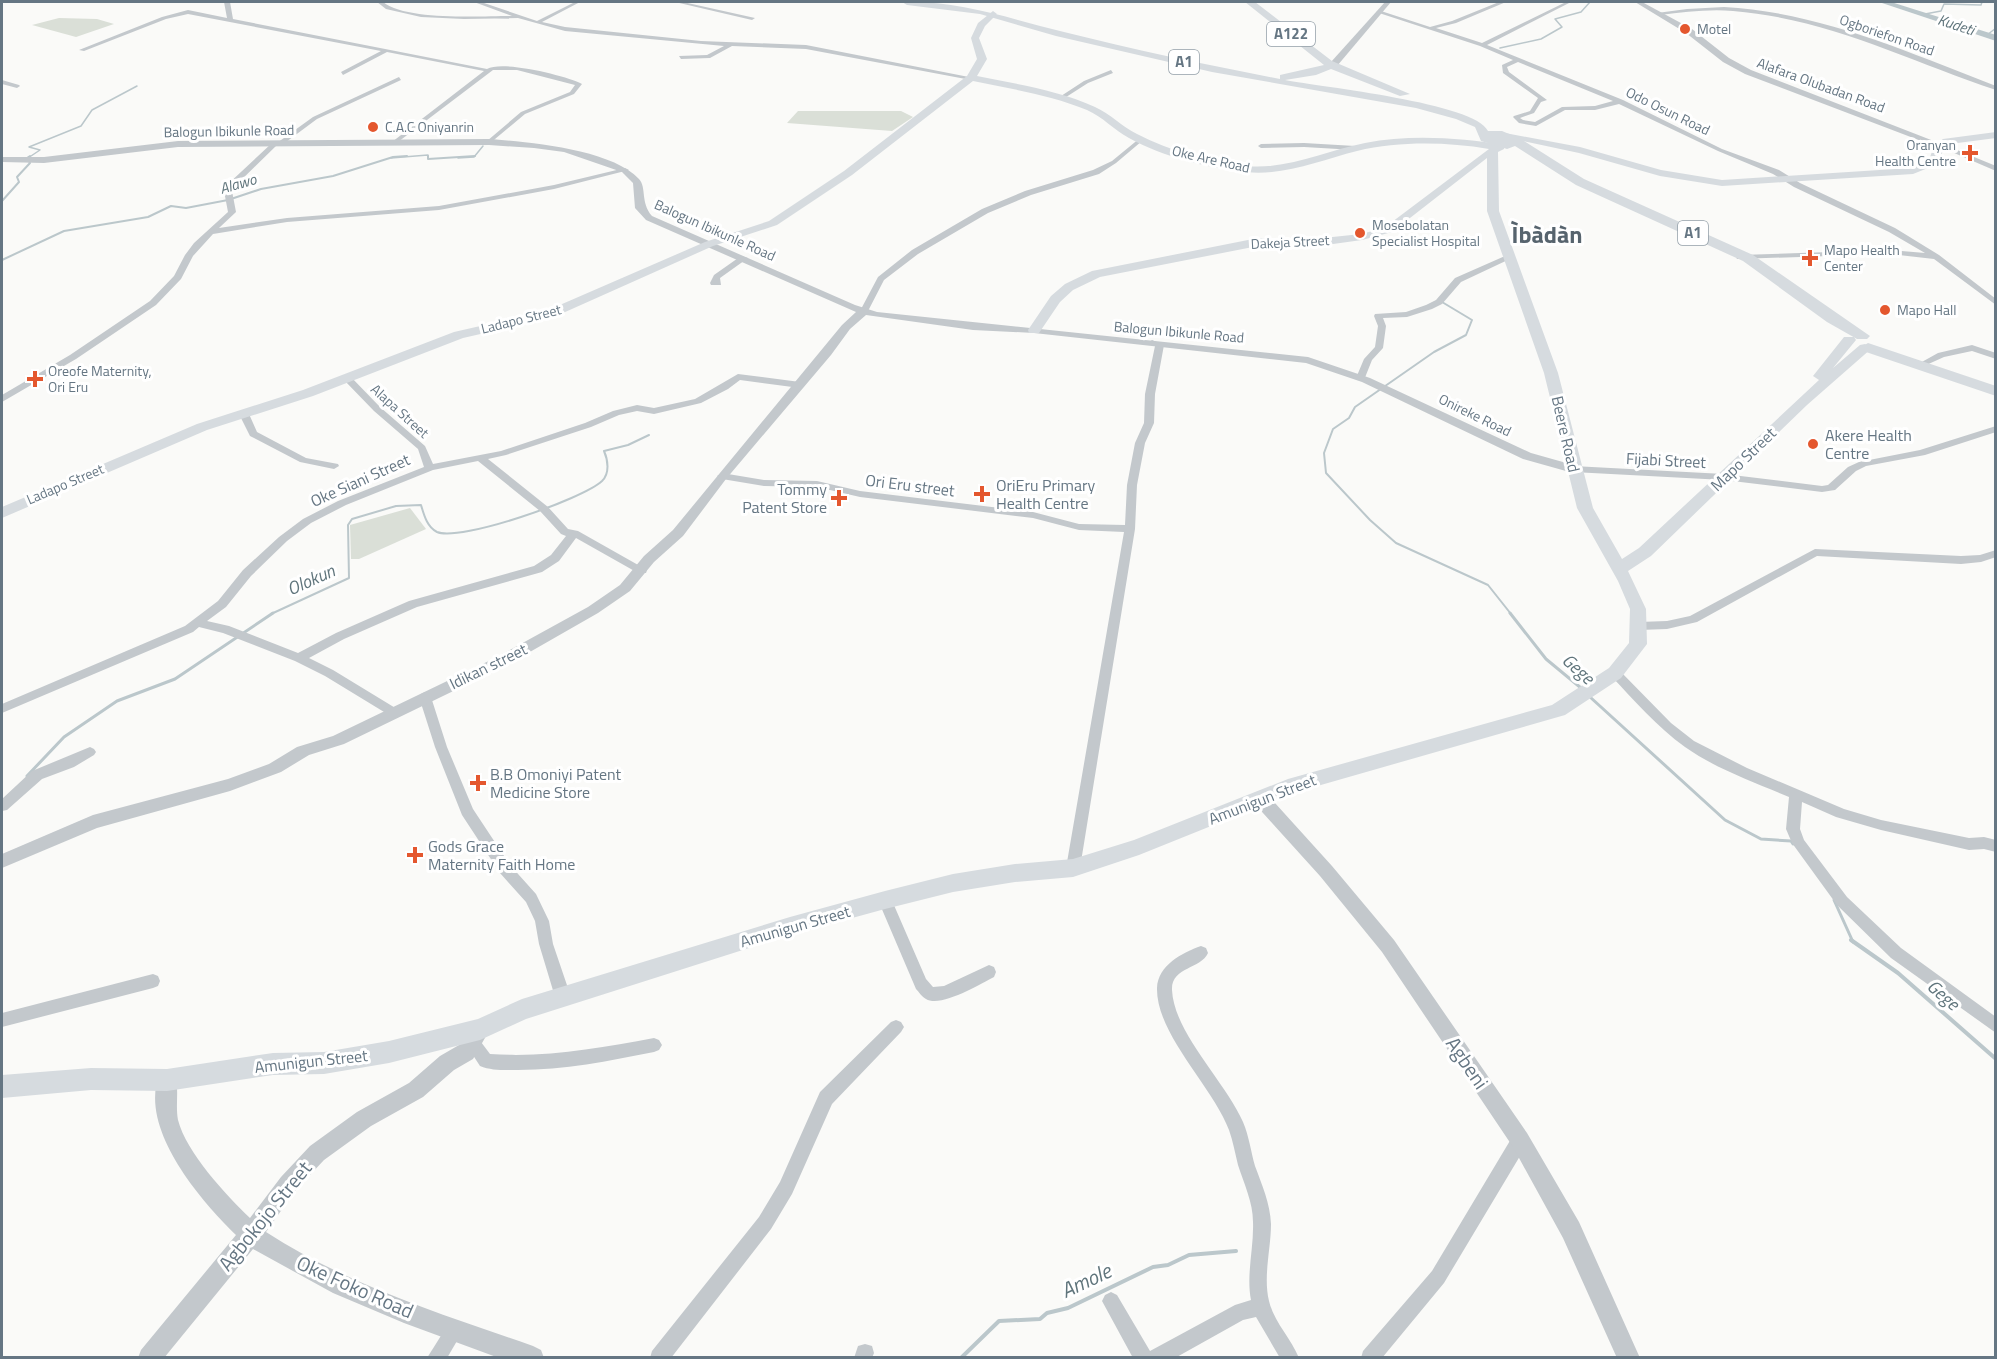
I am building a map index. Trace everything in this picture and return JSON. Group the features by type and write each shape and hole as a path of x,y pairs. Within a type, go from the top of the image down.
{"highway":[{"name":"A1","path":"907,2 993,14 1074,36 1223,70 1417,105 1465,117 1501,141 1606,196 1741,257 1861,342 1995,389"},
{"name":"A1","path":"926,2 978,5 1074,36"},
{"name":"A122","path":"1253,2 1333,65"},
{"name":"A1","path":"1223,70 1273,77 1308,74 1333,65 1465,117 1501,141"},
{"name":"A1","path":"1861,342 1995,389"}],"main road":[{"path":"971,78 982,59 976,44 977,32 993,14"},
{"name":"Oke Are Road","path":"971,78 1061,98 1097,111 1140,141 1228,166 1256,170 1297,164 1355,148 1430,141 1501,141 1557,146 1660,172 1712,182 1735,183 1913,171 1934,162 1940,145"},
{"name":"Ladapo Street","path":"2,513 202,427 347,378 459,335 566,309 709,243 773,224 828,188 971,78"},
{"path":"1940,145 1958,138 1995,135"},
{"name":"Beere Road","path":"1501,141 1491,198 1508,258 1551,373 1573,469 1586,508 1638,609 1639,626"},
{"name":"Dakeja Street","path":"1034,330 1055,299 1082,279 1096,274 1258,242 1304,244 1362,237 1388,230 1501,141"},
{"name":"Mapo Street","path":"1615,562 1645,552 1717,477 1861,342"},
{"path":"1615,673 1638,644 1639,626"},
{"name":"Amunigun Street","path":"2,1087 91,1079 167,1080 273,1064 324,1063 477,1036 522,1010 790,926 953,883 1015,873 1073,868 1139,848 1260,798 1385,757 1558,710 1615,673"}],"street":[{"path":"227,2 230,19"},
{"path":"380,2 386,7 411,14 525,19"},
{"path":"477,2 537,23 586,32 701,43 806,47 971,78"},
{"path":"537,23 578,2"},
{"path":"678,2 752,18"},
{"path":"1333,65 1388,2"},
{"path":"1429,28 1454,22 1503,2"},
{"path":"1482,45 1569,2"},
{"name":"Alafara Olubadan Road","path":"1638,2 1659,13 1748,72 1940,145"},
{"name":"Ogboriefon Road","path":"1659,13 1721,9 1787,17 1854,34 1995,88"},
{"path":"82,51 182,12 230,19 384,52 486,70 498,67 517,68 579,84 572,93 523,113 489,142"},
{"name":"Odo Osun Road","path":"1379,12 1519,59 1621,101 1788,179 1892,230 1936,257 1995,303"},
{"path":"681,57 708,57 732,43"},
{"path":"343,73 384,52"},
{"path":"1519,59 1504,66 1506,73 1550,105 1564,108 1595,108 1621,101"},
{"path":"394,143 486,70"},
{"path":"1061,98 1086,82 1111,72"},
{"path":"2,399 82,351 153,303 178,278 189,255 232,212 230,187 277,144 315,118 399,79"},
{"path":"2,82 17,86"},
{"path":"1544,100 1539,100 1532,112 1515,119 1536,124 1564,108"},
{"path":"864,311 881,279 915,252 985,211 1028,193 1096,172 1114,162 1140,141"},
{"name":"Balogun Ibikunle Road","path":"2,160 52,159 163,145 489,142 566,150 625,170 637,182 643,213 661,224 864,311 936,323 1034,330 1285,356 1308,360 1364,379"},
{"path":"1940,145 1995,169"},
{"path":"1261,146 1355,148"},
{"path":"210,232 287,220 439,208 554,187 625,170"},
{"path":"1741,257 1890,252 1936,257"},
{"path":"718,283 714,283 717,278 744,258"},
{"path":"1364,379 1368,359 1379,348 1382,326 1378,316 1407,314 1429,307 1439,302 1458,280 1508,258"},
{"name":"Idikan street","path":"2,861 93,822 230,785 275,768 303,751 326,745 502,661 592,610 625,588 649,559 678,533 722,476 840,338 842,331 864,311"},
{"path":"1073,868 1130,529 1132,485 1140,443 1149,423 1150,394 1160,345 1152,343"},
{"path":"1924,363 1941,355 1972,348 1995,356"},
{"name":"Oke Siani Street","path":"2,709 201,622 222,604 270,550 308,521 352,499 430,468 480,458 637,408 654,411 698,402 738,377 800,385"},
{"name":"Alapa Street","path":"347,378 377,409 422,448 430,468"},
{"name":"Onireke Road","path":"1364,379 1503,447 1573,469"},
{"path":"244,414 253,434 303,459 334,466"},
{"name":"Fijabi Street","path":"1573,469 1717,477 1807,489 1832,488 1852,469 1863,464 1922,453 1995,429"},
{"path":"480,458 543,509 565,532 574,532 642,570"},
{"name":"Ori Eru street","path":"722,476 764,483 817,484 860,494 1033,515 1079,527 1130,529"},
{"path":"299,658 340,636 413,604 535,570 555,558 574,532"},
{"path":"1639,626 1667,625 1693,619 1815,553 1835,551 1953,560 1987,558 1995,554"},
{"path":"201,622 205,626 242,636 299,658 330,673 393,712"},
{"path":"1615,673 1667,726 1690,744 1733,768 1796,795 1881,825 1969,844 1984,843 1995,846"},
{"path":"425,698 467,811 505,869 531,898 542,921 546,944 563,997"},
{"path":"2,806 38,775 90,752"},
{"path":"1796,795 1793,829 1799,843 1842,901 1896,953 1995,1026"},
{"name":"Agbeni","path":"1260,798 1339,885 1388,946 1520,1140 1570,1230 1629,1358"},
{"path":"885,900 921,984 930,993 945,993 989,972"},
{"path":"1201,953 1170,971 1165,980 1165,995 1179,1032 1194,1059 1220,1093 1237,1127 1259,1197 1262,1223 1259,1291 1262,1307 1290,1358"},
{"path":"2,1020 153,981"},
{"path":"659,1358 765,1223 786,1188 826,1098 896,1027"},
{"path":"477,1036 486,1061 518,1064 569,1062 654,1045"},
{"name":"Agbokojo Street","path":"149,1358 251,1234 288,1184 316,1153 364,1119 416,1090 447,1063 466,1052 477,1036"},
{"name":"Oke Foko Road","path":"167,1080 164,1103 169,1127 193,1167 228,1211 251,1234 300,1264 344,1287 533,1358"},
{"path":"1370,1358 1438,1277 1520,1140"},
{"path":"1111,1301 1143,1358"},
{"path":"1156,1358 1241,1311 1262,1307"},
{"path":"436,1358 455,1329"}],"shaded area":[{"path":"59,18 97,19 114,24 76,37 32,25"},
{"path":"798,111 901,111 913,117 892,131 787,123"},
{"path":"410,508 426,529 359,559 351,559 350,525"}],"waterway":[{"path":"1500,48 1541,39 1562,27 1555,19 1581,12 1590,2"},
{"name":"Kudeti","path":"1883,2 1996,38"},
{"path":"1925,14 1941,11 1944,4 1981,5 1982,2"},
{"path":"1987,35 1996,28"},
{"path":"28,158 40,150 29,147 81,126 92,110 137,86"},
{"name":"Alawo","path":"475,156 483,146"},
{"name":"Alawo","path":"391,158 428,155 428,159 475,156"},
{"path":"2,201 19,182 17,177 30,163 27,158 30,156"},
{"name":"Alawo","path":"2,260 64,231 148,217 171,206 186,208 228,200 261,189 333,176 393,157 407,156"},
{"name":"Alawo","path":"458,158 475,156"},
{"name":"Gege","path":"1442,302 1472,320 1466,335 1434,352 1355,407 1349,418 1333,429 1324,453 1326,473 1370,520 1396,543 1488,585 1511,614"},
{"name":"Olokun","path":"273,613 349,578 348,525 352,519 396,506 421,505 428,524 437,532 470,531 494,525 548,508 590,489 605,478 607,462 604,451 628,445 649,435"},
{"name":"Olokun","path":"27,776 64,737 117,701 175,679 273,613"},
{"name":"Gege","path":"1510,613 1546,659 1581,688"},
{"name":"Gege","path":"1590,697 1725,820 1761,839 1791,841 1793,844"},
{"name":"Gege","path":"1834,900 1853,941"},
{"name":"Gege","path":"1853,941 1898,973 1996,1059"},
{"name":"Amole","path":"961,1358 999,1321 1040,1319 1047,1313 1068,1308 1153,1267 1168,1265 1189,1255 1236,1251"}],"place":[{"name":"Motel","path":"1685,29"},
{"name":"C.A.C Oniyanrin","path":"373,127"},
{"name":"Oranyan Health Centre","path":"1970,153"},
{"name":"Mosebolatan Specialist Hospital","path":"1360,233"},
{"name":"Mapo Health Center","path":"1810,258"},
{"name":"Mapo Hall","path":"1885,310"},
{"name":"Oreofe Maternity, Ori Eru","path":"35,379"},
{"name":"Akere Health Centre","path":"1813,444"},
{"name":"OriEru Primary Health Centre","path":"982,494"},
{"name":"Tommy Patent Store","path":"839,498"},
{"name":"B.B Omoniyi Patent Medicine Store","path":"478,783"},
{"name":"Gods Grace Maternity Faith Home","path":"415,855"}],"district":[{"name":"Ìbàdàn","path":"1547,235"}]}
